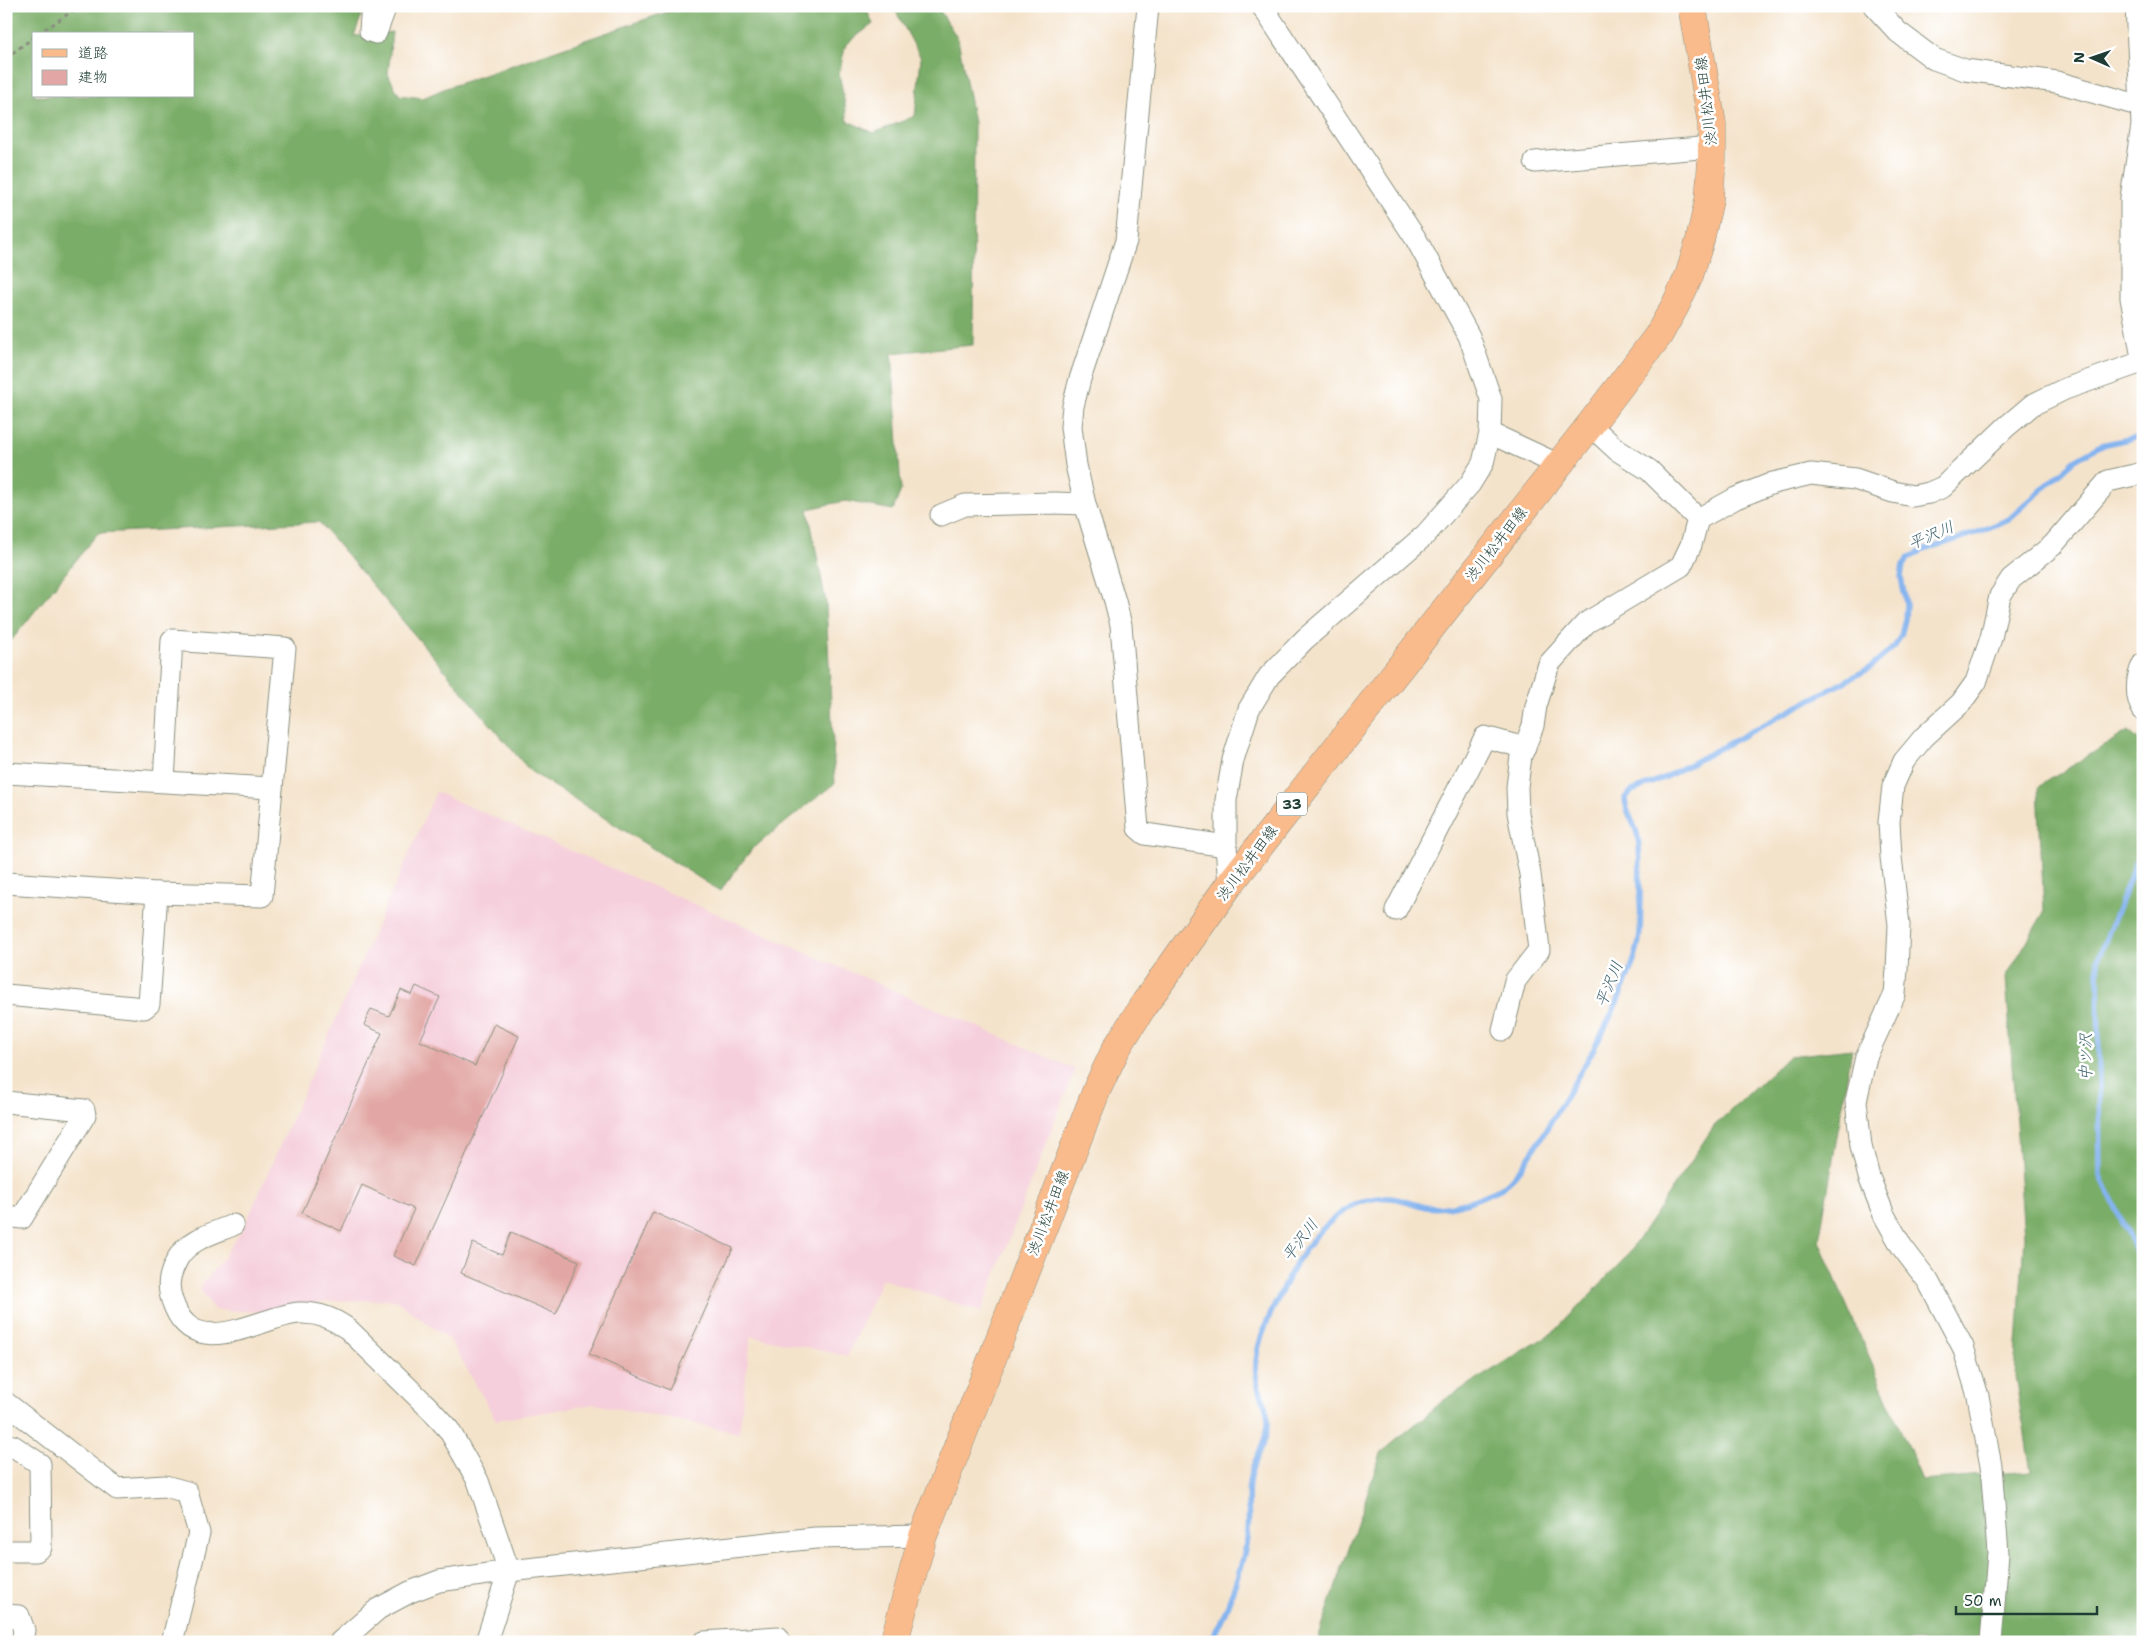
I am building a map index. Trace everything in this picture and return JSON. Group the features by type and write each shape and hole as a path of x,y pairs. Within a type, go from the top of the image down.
{"main road":[{"name":"渋川松井田線","path":"894,1642 923,1536 1096,1089 1116,1049 1142,1006 1229,885 1590,425 1658,336 1675,306 1689,276 1709,200 1712,124 1692,6"}],"street":[{"path":"374,6 370,31 376,33 386,6"},
{"path":"1148,6 1126,241 1073,406 1071,427 1076,466 1085,504 1116,601 1121,625 1138,828 1145,834 1226,846"},
{"path":"1229,885 1226,846 1226,800 1233,760 1249,708 1269,676 1305,639 1424,535 1454,503 1470,484 1483,463 1490,434 1491,400 1469,336 1416,239 1262,6"},
{"path":"1874,6 1898,32 1934,59 1965,70 2057,82 2141,106"},
{"path":"1502,1030 1515,981 1539,950 1530,874 1518,812 1517,787 1524,748 1534,726 1536,706 1549,664 1586,624 1681,566 1691,545 1698,519 1736,498 1764,487 1811,474 1855,479 1893,492 1913,496 1929,494 1943,487 2032,405 2065,388 2142,362 2131,298 2131,208 2142,125 2136,6"},
{"path":"1535,162 1712,147"},
{"path":"1590,425 1617,450 1649,470 1698,519"},
{"path":"1490,434 1558,465"},
{"path":"1991,1642 1998,1562 1997,1534 1991,1466 1978,1396 1964,1347 1928,1281 1902,1247 1884,1215 1869,1177 1860,1146 1856,1102 1866,1057 1895,994 1899,925 1889,822 1893,786 1904,761 1924,737 1961,703 1976,682 1991,638 2000,596 2011,579 2053,545 2108,481 2143,473"},
{"path":"941,516 964,505 1055,502 1085,504"},
{"path":"6,883 156,893 262,896 285,648 172,640 164,781"},
{"path":"2143,664 2138,672 2138,701 2143,710"},
{"path":"1396,910 1485,737 1524,748"},
{"path":"6,773 272,788"},
{"path":"6,995 144,1008 149,1004 156,893"},
{"path":"6,1102 84,1110 85,1115 22,1218 6,1216"},
{"path":"233,1225 194,1241 180,1255 169,1275 171,1298 178,1314 191,1328 210,1334 232,1332 282,1316 318,1314 334,1318 348,1328 430,1408 449,1430 478,1481 509,1571 486,1642"},
{"path":"6,1403 117,1489 165,1486 186,1492 198,1533 172,1642"},
{"path":"6,1445 13,1446 40,1464 41,1546 36,1551 6,1550"},
{"path":"340,1642 378,1608 410,1592 439,1581 509,1571 815,1538 923,1536"},
{"path":"6,1616 19,1616 24,1630 22,1642"},
{"path":"704,1642 778,1637 778,1642"}],"path":[{"path":"41,32 80,6"},
{"path":"6,58 32,38"}],"shaded area":[{"path":"436,792 1075,1069 981,1312 882,1279 847,1356 751,1336 739,1433 595,1404 496,1420 450,1340 395,1300 328,1301 260,1312 214,1310 199,1288 243,1229"}],"green space":[{"path":"6,6 365,6 354,36 392,32 388,74 399,95 423,98 446,88 684,6 865,6 873,24 846,44 839,73 848,121 874,133 915,116 921,58 893,6 937,6 958,39 974,123 973,345 892,353 901,490 893,510 845,501 808,509 826,603 835,783 752,849 720,891 530,771 319,522 98,533 6,647"},
{"path":"2128,731 2143,744 2143,1642 1317,1642 1381,1453 1444,1400 1555,1331 1626,1257 1714,1126 1789,1056 1852,1049 1819,1241 1922,1480 2031,1471 2015,1376 2024,1237 2006,977 2044,912 2038,787"}],"building":[{"path":"416,986 440,997 420,1041 475,1066 494,1024 519,1036 416,1266 393,1256 414,1209 362,1185 341,1231 302,1213 382,1033 364,1025 371,1009 389,1016 401,990 412,995"},
{"path":"653,1212 733,1248 669,1390 589,1354"},
{"path":"511,1232 579,1261 556,1314 461,1273 473,1243 502,1255"}],"waterway":[{"name":"平沢川","path":"1209,1642 1228,1604 1239,1573 1246,1543 1250,1477 1266,1436 1268,1422 1267,1411 1257,1381 1257,1355 1264,1329 1275,1303 1304,1251 1328,1223 1342,1212 1357,1204 1373,1199 1390,1198 1404,1200 1434,1208 1466,1203 1503,1187 1531,1154 1600,1037 1617,1003 1637,952 1641,922 1638,838 1625,803 1625,798 1632,791 1666,777 1870,668 1895,646 1901,635 1906,604 1901,577 1903,565 1909,558 1921,551 1976,533 2009,519 2075,460 2101,445 2143,436"},
{"name":"中ツ沢","path":"2143,854 2136,863 2098,959 2100,1174 2138,1255 2143,1258"}]}
